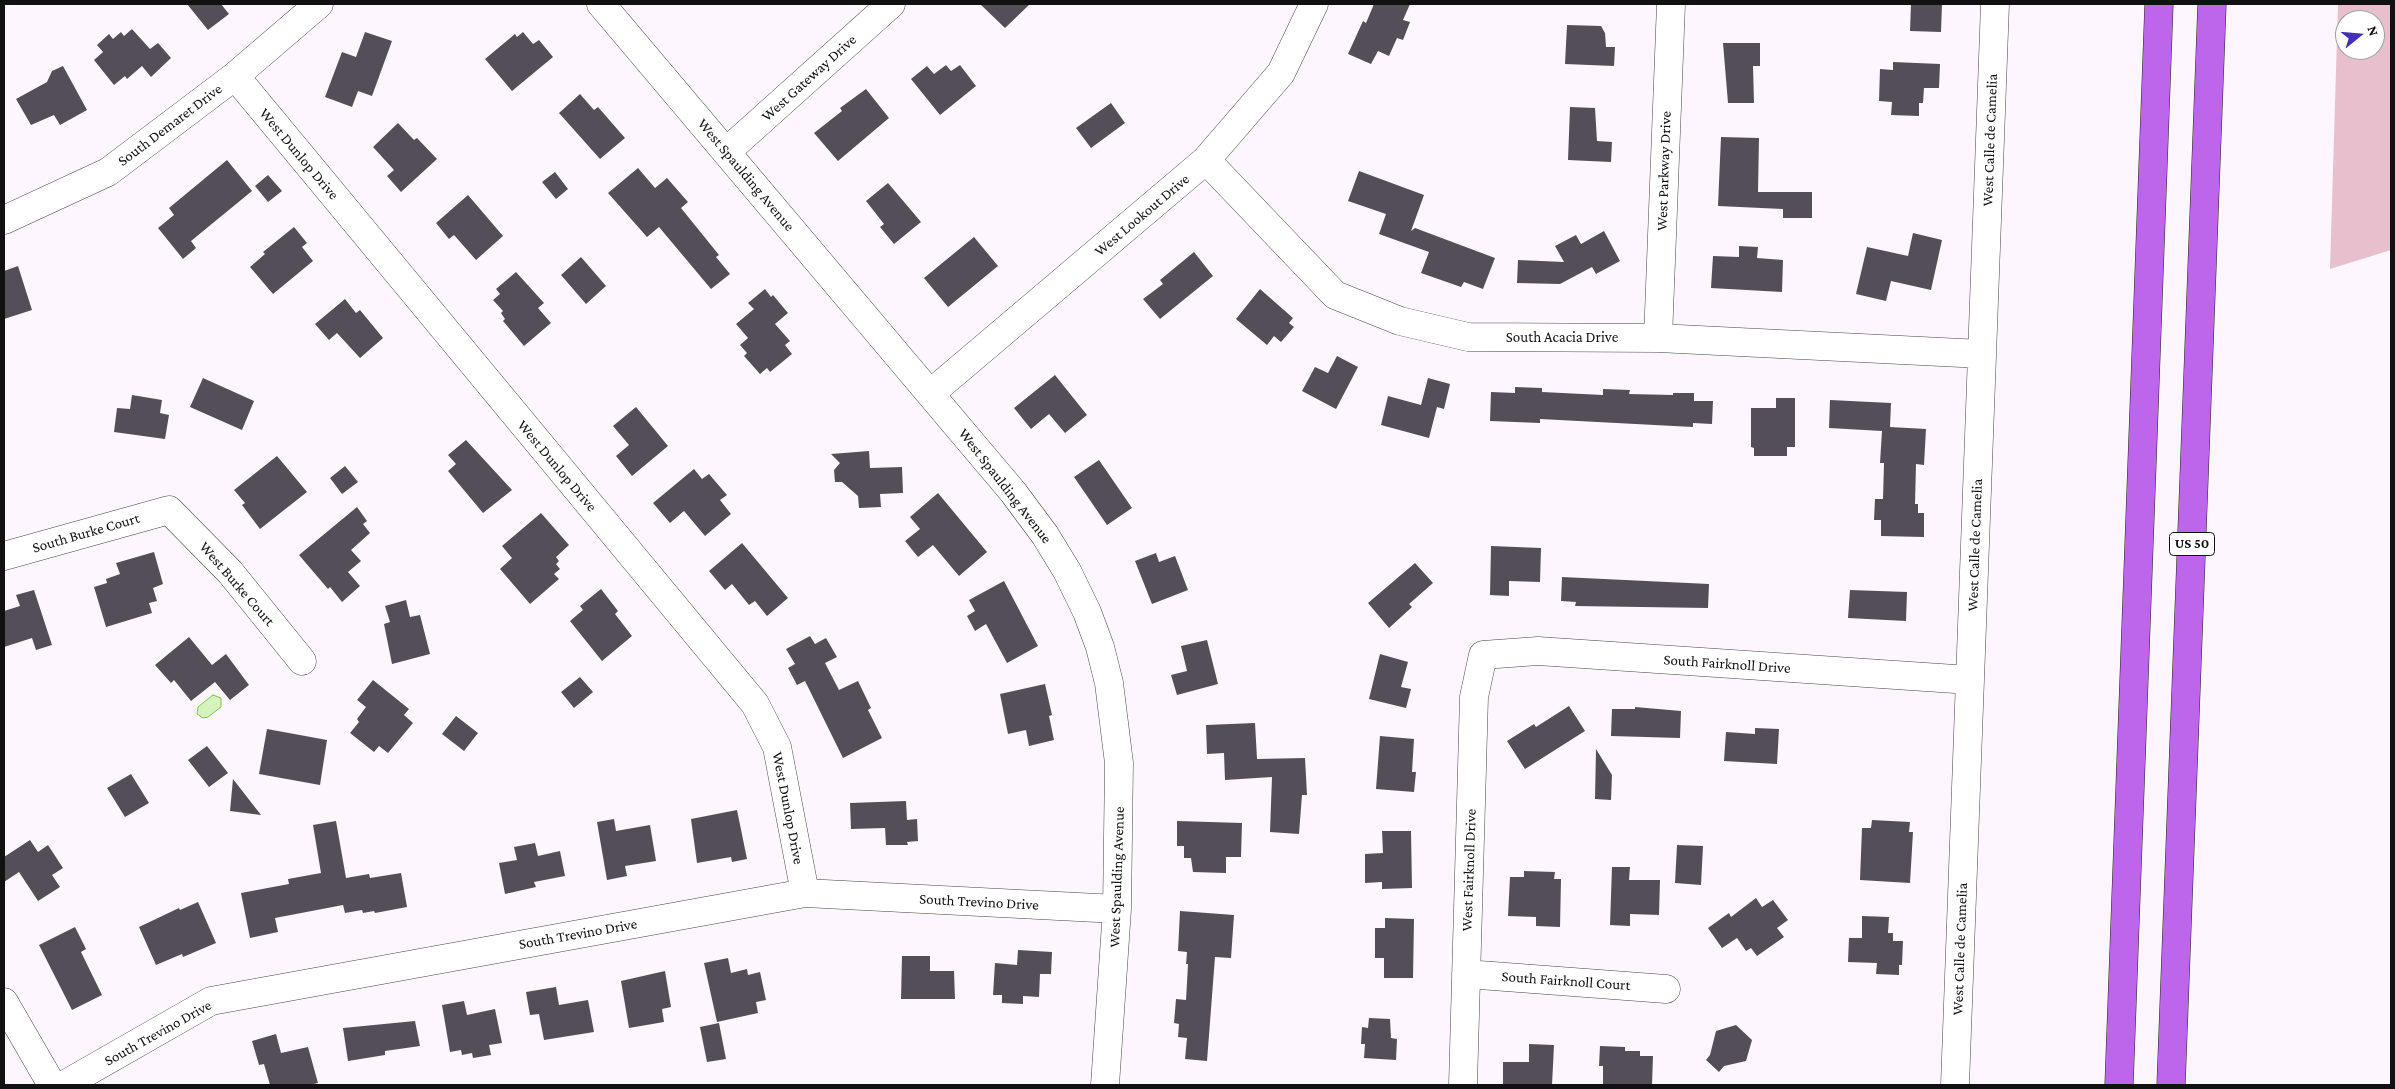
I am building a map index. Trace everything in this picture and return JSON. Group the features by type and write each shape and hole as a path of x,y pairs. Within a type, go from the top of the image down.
{"highway":[{"path":"2119,1085 2159,4"},
{"name":"US 50","path":"2172,1085 2212,4"}],"street":[{"name":"South Demaret Drive","path":"4,220 108,172 234,76 319,4"},
{"name":"West Spaulding Avenue","path":"601,4 1013,492 1045,535 1071,579 1087,612 1100,647 1109,684 1119,764 1117,909 1106,1085"},
{"name":"West Gateway Drive","path":"726,152 891,4"},
{"name":"West Lookout Drive","path":"931,393 1206,160 1281,73 1314,4"},
{"name":"West Parkway Drive","path":"1658,338 1671,4"},
{"name":"West Calle de Camelia","path":"1955,1085 1995,4"},
{"name":"West Dunlop Drive","path":"234,76 755,704 777,747 805,893"},
{"name":"South Acacia Drive","path":"1206,160 1335,295 1400,321 1468,337 1658,338 1982,354"},
{"name":"South Burke Court","path":"4,556 169,510"},
{"name":"West Burke Court","path":"169,510 230,572 302,661"},
{"name":"South Fairknoll Drive","path":"1483,655 1538,651 1970,680"},
{"name":"West Fairknoll Drive","path":"1463,1085 1474,697 1483,655"},
{"name":"South Trevino Drive","path":"64,1085 211,1001 805,893 1117,909"},
{"name":"South Fairknoll Court","path":"1466,974 1666,989"},
{"path":"4,1002 52,1085"}],"shaded area":[{"path":"2338,4 2391,4 2391,250 2330,269 2336,60 2385,60 2385,10 2338,10"},
{"path":"213,695 221,698 221,707 208,717 203,718 197,714 198,707"}],"building":[{"path":"187,4 221,4 229,14 208,30"},
{"path":"980,4 1030,4 1005,28"},
{"path":"1374,4 1410,4 1403,20 1410,22 1403,40 1397,38 1389,56 1378,51 1371,64 1348,54 1363,21 1366,23"},
{"path":"1911,4 1942,4 1941,32 1910,31"},
{"path":"1567,25 1601,26 1605,33 1606,47 1615,47 1614,66 1565,64"},
{"path":"132,29 150,49 158,43 171,58 151,77 142,66 127,79 125,76 114,85 94,60 103,52 97,45 109,34 113,39 121,32 124,36"},
{"path":"365,32 392,41 372,96 358,91 352,107 325,97 342,52 356,57"},
{"path":"523,32 533,44 539,40 553,57 512,91 485,59 515,34 517,37"},
{"path":"1723,43 1760,43 1760,66 1753,66 1754,103 1728,103"},
{"path":"1893,62 1940,64 1939,88 1924,88 1923,103 1919,103 1919,116 1891,115 1892,102 1879,101 1880,69 1893,70"},
{"path":"946,65 951,71 960,65 976,86 940,115 911,79 927,66 934,74"},
{"path":"63,66 87,110 60,125 54,115 31,125 16,99 47,82 52,71"},
{"path":"866,89 889,118 838,161 814,133 842,111 840,108"},
{"path":"580,94 594,110 598,107 625,138 600,159 559,113"},
{"path":"1111,103 1125,123 1091,148 1076,128"},
{"path":"1570,107 1595,108 1597,141 1612,142 1611,162 1568,160"},
{"path":"398,123 414,140 417,138 437,159 401,192 387,176 394,170 373,147"},
{"path":"1721,137 1759,138 1758,192 1812,192 1812,218 1783,218 1783,209 1718,206"},
{"path":"227,160 252,191 191,241 196,248 183,259 158,228 174,215 169,208"},
{"path":"638,168 655,188 667,178 688,202 681,208 719,255 716,257 730,274 711,289 659,227 647,237 608,193"},
{"path":"1359,171 1424,195 1411,231 1415,228 1495,258 1483,289 1464,282 1461,287 1421,273 1429,252 1379,234 1386,214 1348,201"},
{"path":"555,172 568,189 556,199 542,182"},
{"path":"268,175 282,191 268,202 255,186"},
{"path":"888,183 921,222 894,244 880,227 884,224 866,201"},
{"path":"468,195 503,236 476,260 454,235 449,239 436,223"},
{"path":"294,227 307,243 302,247 313,261 273,294 250,267 265,254 263,252"},
{"path":"1604,231 1620,261 1596,274 1592,267 1560,284 1517,283 1518,260 1564,262 1555,246 1576,235 1581,244"},
{"path":"1913,233 1942,240 1931,290 1891,281 1886,301 1856,294 1867,247 1908,256"},
{"path":"974,237 998,266 948,307 924,278"},
{"path":"1739,246 1758,247 1757,258 1783,260 1782,292 1711,288 1713,256 1739,257"},
{"path":"1194,252 1213,276 1160,319 1143,299 1163,284 1160,280"},
{"path":"581,257 606,286 586,304 561,275"},
{"path":"18,266 32,310 4,319 4,271"},
{"path":"516,272 544,303 538,308 551,323 524,346 503,321 505,319 501,313 503,311 493,300 500,294 496,289"},
{"path":"765,289 771,297 773,295 788,313 775,324 790,341 785,345 792,354 770,372 767,368 760,374 744,356 747,353 740,345 748,338 736,324 754,309 748,303"},
{"path":"1260,289 1293,318 1289,323 1294,327 1281,342 1274,336 1267,345 1236,319"},
{"path":"345,299 356,313 360,310 383,338 360,358 337,333 329,340 315,324"},
{"path":"1337,356 1358,367 1336,409 1302,391 1315,367 1328,373"},
{"path":"1055,375 1087,415 1065,433 1049,414 1031,429 1014,408"},
{"path":"203,378 254,401 242,430 190,407"},
{"path":"1428,378 1450,384 1444,409 1437,407 1429,438 1381,425 1388,396 1421,405"},
{"path":"1515,387 1542,388 1542,392 1603,395 1603,389 1630,390 1629,394 1673,395 1673,393 1694,393 1694,401 1713,401 1712,424 1693,423 1693,427 1540,419 1540,423 1490,421 1491,392 1515,393"},
{"path":"132,395 162,400 160,413 169,415 165,439 114,432 117,408 130,409"},
{"path":"1776,398 1795,398 1795,447 1787,447 1787,456 1754,456 1754,448 1751,447 1751,408 1776,408"},
{"path":"1830,400 1891,403 1890,427 1926,429 1924,465 1916,464 1915,504 1918,504 1918,513 1924,513 1924,537 1881,536 1881,520 1874,520 1875,499 1883,499 1884,463 1880,463 1882,431 1829,428"},
{"path":"636,407 668,446 632,476 616,456 629,445 613,426"},
{"path":"466,440 512,490 483,513 448,471 456,464 448,455"},
{"path":"869,451 870,468 902,467 903,493 880,494 881,507 859,508 858,496 842,482 835,482 834,470 840,463 831,454"},
{"path":"277,456 307,492 260,529 242,505 245,503 234,490"},
{"path":"1099,460 1132,508 1107,525 1074,477"},
{"path":"345,466 358,482 342,494 330,478"},
{"path":"694,469 702,479 709,474 727,495 720,500 731,514 705,536 684,511 670,523 653,503"},
{"path":"938,493 987,552 959,576 933,545 918,557 905,541 920,529 910,517"},
{"path":"357,507 367,521 363,524 370,533 351,550 361,561 348,572 360,586 342,602 330,587 328,589 299,555"},
{"path":"541,513 569,545 556,557 559,561 556,564 560,569 554,574 559,579 530,604 500,569 512,558 502,546"},
{"path":"742,543 788,598 767,616 755,601 749,605 732,584 725,590 709,571"},
{"path":"1491,546 1541,548 1540,582 1509,581 1509,596 1490,595"},
{"path":"154,552 163,584 153,588 157,601 149,603 152,613 106,627 94,587 107,583 106,579 120,574 116,563"},
{"path":"1156,553 1159,562 1175,556 1188,590 1152,604 1135,561"},
{"path":"1415,563 1433,583 1409,604 1412,607 1389,628 1368,603"},
{"path":"1562,577 1709,584 1708,608 1575,606 1576,602 1561,601"},
{"path":"1004,581 1038,646 1007,663 986,624 975,631 967,616 975,611 969,600"},
{"path":"601,589 618,611 615,614 632,636 602,661 570,621 583,610 580,606"},
{"path":"34,590 52,645 36,650 32,638 4,647 4,611 20,606 16,595"},
{"path":"1850,590 1907,592 1906,621 1848,618"},
{"path":"406,600 410,617 420,615 430,654 392,664 384,624 390,622 385,606"},
{"path":"810,636 815,644 826,638 837,657 825,663 839,690 858,681 871,708 868,710 882,738 843,758 805,681 797,685 788,668 795,664 786,649"},
{"path":"189,637 212,665 226,654 249,685 230,700 215,682 191,701 174,680 171,683 155,665"},
{"path":"1207,640 1218,684 1177,695 1171,675 1187,671 1181,646"},
{"path":"1380,654 1408,662 1401,687 1411,689 1406,708 1369,699"},
{"path":"580,677 593,692 574,708 561,692"},
{"path":"373,680 409,709 404,715 413,723 388,753 379,746 374,752 350,733 359,722 357,719 366,707 357,700"},
{"path":"1045,684 1052,715 1049,716 1054,740 1029,746 1026,730 1008,734 1000,694"},
{"path":"1569,706 1585,731 1525,769 1507,741 1534,724 1536,727"},
{"path":"1635,707 1681,711 1680,738 1611,736 1612,709 1635,709"},
{"path":"456,716 478,733 464,751 442,734"},
{"path":"1255,723 1257,759 1305,758 1307,795 1302,795 1299,834 1270,832 1272,777 1225,780 1224,753 1207,754 1206,725"},
{"path":"1755,728 1779,729 1777,764 1724,761 1726,732 1755,734"},
{"path":"267,729 327,740 320,785 259,774"},
{"path":"1380,736 1414,739 1412,772 1416,772 1414,792 1376,789"},
{"path":"207,746 228,773 209,787 188,760"},
{"path":"1596,749 1612,775 1611,800 1595,799"},
{"path":"131,774 149,803 125,817 107,788"},
{"path":"233,779 261,815 230,811"},
{"path":"906,801 907,820 917,819 918,841 907,842 908,845 886,845 885,828 851,829 850,803"},
{"path":"737,810 747,859 732,862 731,857 697,863 691,819"},
{"path":"614,819 616,831 650,825 656,861 625,866 627,876 607,880 597,822"},
{"path":"1872,820 1910,822 1909,832 1913,832 1910,883 1860,880 1862,828 1871,828"},
{"path":"336,821 346,878 369,874 370,878 401,873 407,907 375,913 374,911 363,913 362,910 345,913 343,905 275,918 278,932 250,938 241,893 289,884 288,879 321,873 313,825"},
{"path":"1177,821 1242,823 1241,857 1226,857 1226,873 1193,872 1191,858 1184,858 1184,846 1177,846"},
{"path":"1382,831 1411,831 1412,888 1382,889 1382,882 1365,883 1365,854 1383,853"},
{"path":"30,840 38,852 48,845 63,868 52,875 60,887 38,901 19,872 4,882 4,857"},
{"path":"535,843 538,856 560,851 565,876 534,882 536,887 505,894 499,863 517,860 514,847"},
{"path":"1677,845 1703,846 1701,885 1675,883"},
{"path":"1612,867 1630,867 1629,880 1660,880 1659,915 1630,914 1630,926 1610,925"},
{"path":"1524,871 1555,872 1554,879 1561,879 1560,927 1536,926 1536,917 1508,916 1510,877 1524,877"},
{"path":"1756,898 1762,907 1773,900 1788,920 1777,928 1784,937 1757,956 1751,948 1746,951 1737,938 1722,948 1708,928 1729,913 1731,917"},
{"path":"198,902 216,943 183,957 182,954 156,965 139,927 179,908 180,910"},
{"path":"1180,911 1234,915 1231,958 1215,957 1207,1061 1185,1059 1187,1038 1178,1037 1179,1024 1174,1023 1176,999 1186,1000 1188,964 1186,964 1187,952 1178,951"},
{"path":"1862,916 1889,917 1888,933 1893,933 1893,941 1903,941 1902,965 1899,965 1899,975 1876,974 1877,963 1848,962 1849,938 1862,938"},
{"path":"1385,918 1414,919 1413,978 1384,978 1384,958 1375,958 1375,928 1385,928"},
{"path":"75,927 86,949 81,952 102,995 72,1010 39,945"},
{"path":"1018,950 1052,952 1051,974 1040,974 1039,997 1023,996 1023,1004 1002,1003 1002,995 993,995 995,963 1017,965"},
{"path":"902,956 930,956 930,971 954,971 955,999 901,999"},
{"path":"728,958 731,973 747,969 748,975 760,972 766,1000 756,1002 758,1013 717,1022 704,963"},
{"path":"665,971 671,1007 662,1009 664,1022 629,1028 621,981"},
{"path":"556,987 559,1005 588,1000 594,1032 544,1040 539,1014 530,1015 526,992"},
{"path":"464,1001 467,1015 495,1009 502,1043 489,1045 491,1055 473,1058 472,1053 462,1055 461,1050 450,1052 442,1005"},
{"path":"1369,1018 1390,1019 1391,1038 1397,1039 1396,1060 1364,1058 1365,1044 1361,1044 1362,1027 1368,1028"},
{"path":"415,1021 420,1046 385,1051 385,1055 348,1061 343,1028"},
{"path":"719,1023 726,1059 707,1062 700,1027"},
{"path":"1736,1025 1752,1040 1746,1061 1724,1066 1719,1072 1706,1060 1710,1055 1716,1031"},
{"path":"276,1034 281,1053 308,1047 318,1083 309,1085 270,1085 264,1064 259,1065 252,1041"},
{"path":"1529,1044 1554,1045 1552,1085 1503,1085 1503,1062 1529,1062"},
{"path":"1600,1046 1625,1047 1625,1051 1640,1051 1640,1056 1653,1056 1652,1085 1603,1085 1603,1066 1599,1066"}]}
